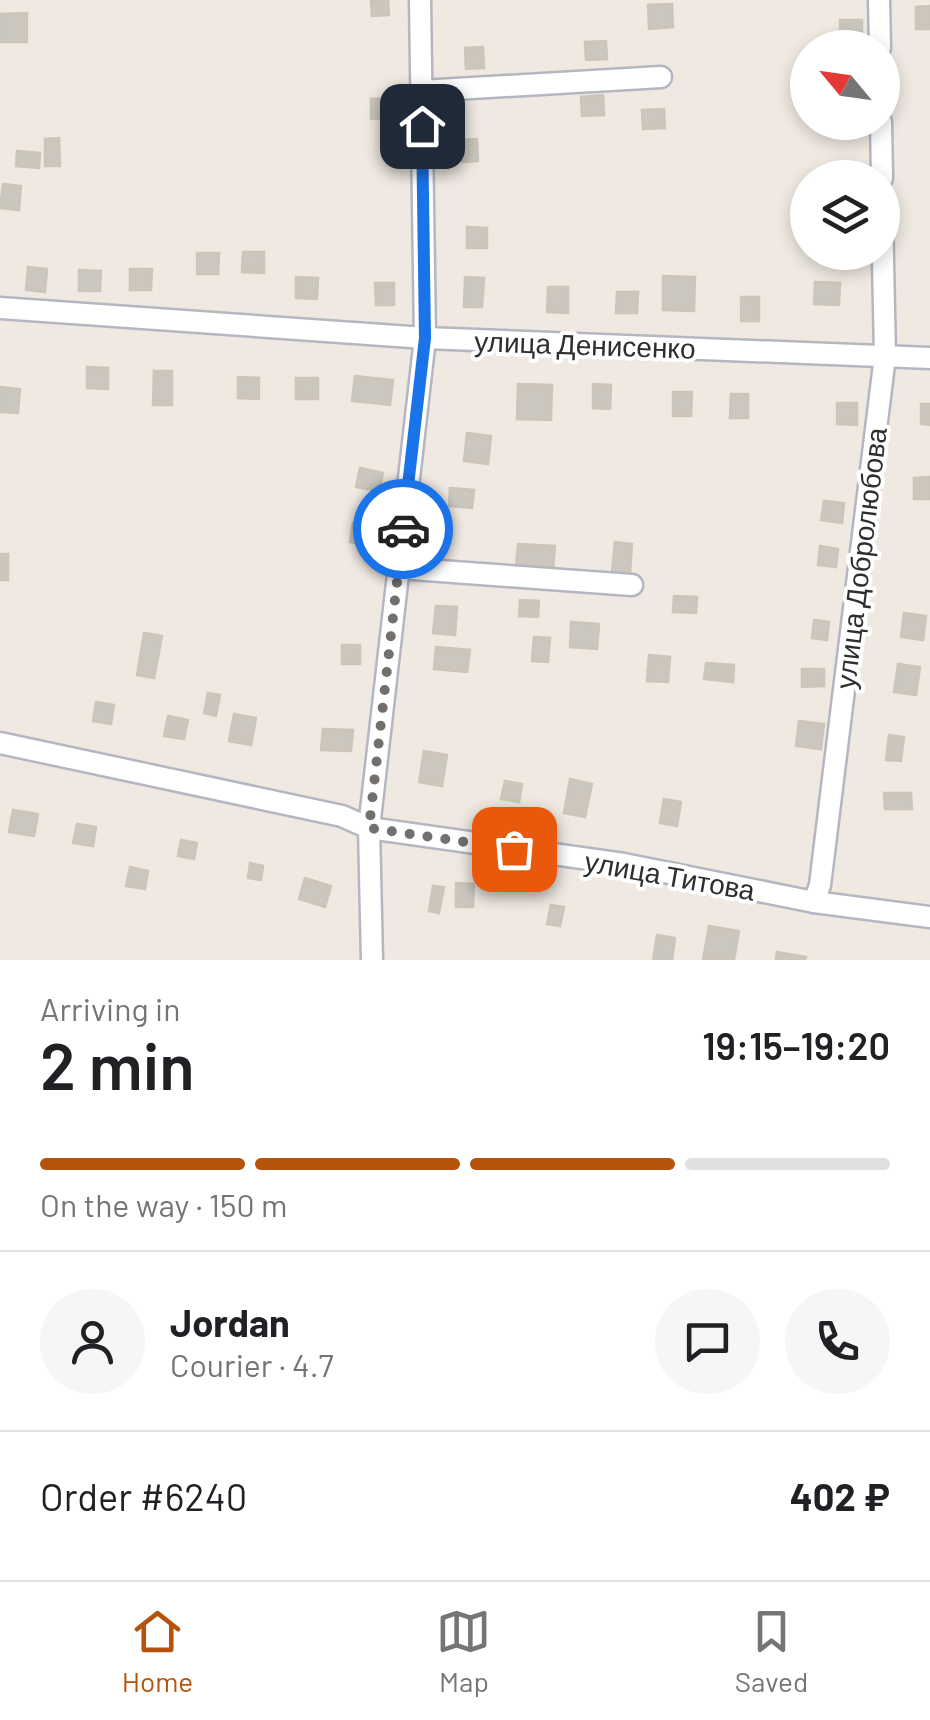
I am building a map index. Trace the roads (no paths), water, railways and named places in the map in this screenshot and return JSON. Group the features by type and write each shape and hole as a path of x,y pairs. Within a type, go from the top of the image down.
{"street":[{"path":"372,960 369,828 425,338 420,0"},
{"path":"879,0 880,30"},
{"path":"422,91 661,77"},
{"name":"улица Добролюбова","path":"814,902 820,885 885,356 883,270"},
{"name":"улица Денисенко","path":"0,308 425,338 930,358"},
{"path":"398,568 632,584"},
{"name":"улица Титова","path":"0,743 342,816 369,828 624,864 814,902 930,917"}]}
